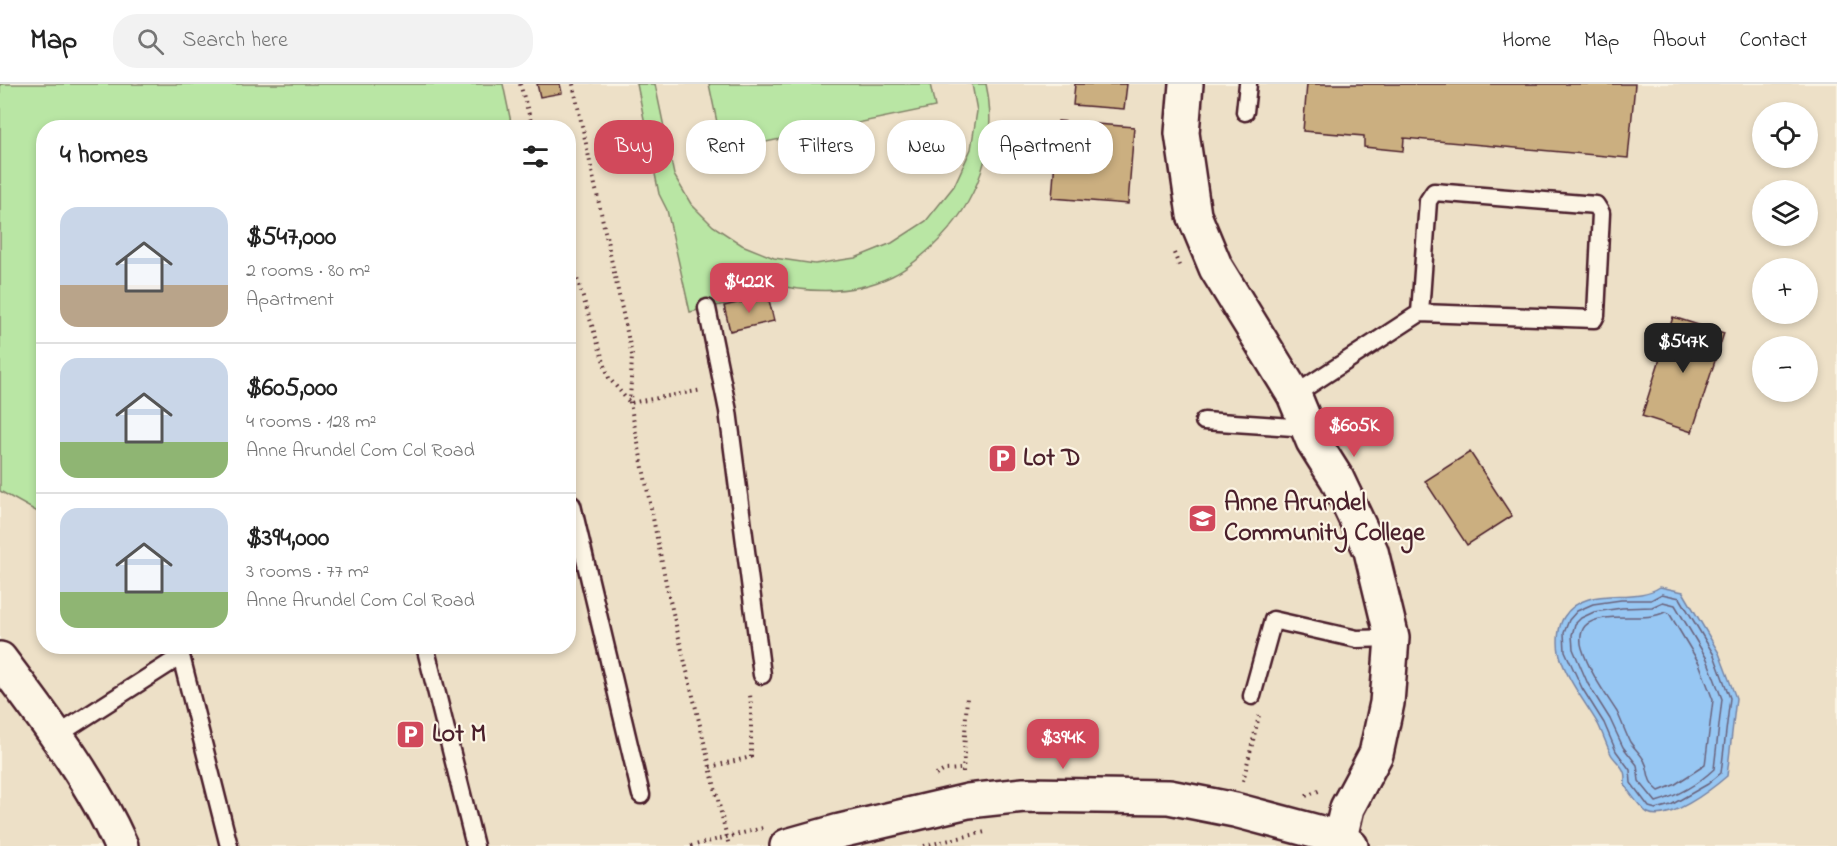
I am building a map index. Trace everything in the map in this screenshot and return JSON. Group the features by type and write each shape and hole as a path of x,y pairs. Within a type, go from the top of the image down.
{"street":[{"path":"787,846 968,801 1024,795 1169,797 1235,810 1345,842 1347,808 1376,754 1387,703 1392,638 1371,551 1337,479 1308,428 1294,395 1216,268 1194,214 1182,133 1186,84"},
{"path":"0,659 56,736 111,822 121,846"}],"lane":[{"path":"1245,112 1248,84"},
{"path":"1294,395 1420,313 1594,319 1601,213 1596,205 1434,192 1428,201 1420,313"},
{"path":"707,308 728,411 762,675"},
{"path":"1204,421 1308,428"},
{"path":"576,523 641,795"},
{"path":"1252,696 1274,620 1357,639 1392,638"},
{"path":"56,736 176,654"},
{"path":"181,654 229,846"},
{"path":"427,654 475,846"}],"path":[{"path":"520,84 531,120"},
{"path":"573,84 632,355 630,403 668,588 729,846"},
{"path":"1174,250 1175,258 1185,276"},
{"path":"576,276 609,378 630,403"},
{"path":"967,696 963,769 974,835"},
{"path":"1235,810 1260,714"},
{"path":"1298,799 1329,788"},
{"path":"924,846 995,830"},
{"path":"936,846 944,842"}],"shaded area":[{"name":"Anne Arundel Community College","path":"0,84 1837,84 1837,846 0,846"}],"green space":[{"path":"0,84 503,84 511,120 36,120 36,511 0,491"},
{"path":"637,84 655,84 663,120 644,120"},
{"path":"709,84 930,84 935,107 872,120 778,120 778,140 766,142 766,120 717,120"},
{"path":"972,84 986,84 990,120 978,120 978,174 980,174 962,212 933,246 914,262 898,273 877,282 862,287 830,290 798,289 766,283 768,294 690,312 667,210 659,194 655,174 674,174 691,204 713,226 742,245 774,258 815,264 855,258 892,243 926,221 954,186 960,174 966,174 966,160 971,149 977,111"}],"water":[{"path":"1660,587 1683,592 1719,653 1736,698 1727,776 1689,803 1657,815 1648,813 1626,788 1623,769 1611,754 1598,724 1566,671 1559,652 1558,639 1564,617 1584,600 1596,597 1637,595"}],"building":[{"path":"537,84 560,84 562,93 540,97"},
{"path":"1075,84 1127,84 1124,109 1073,105"},
{"path":"1307,84 1635,84 1628,158 1404,138 1403,151 1364,147 1364,136 1303,131"},
{"path":"1113,125 1134,127 1128,204 1052,198 1054,174 1113,174"},
{"path":"768,296 774,321 730,331 724,306"},
{"path":"1673,317 1724,333 1692,432 1642,416"},
{"path":"1470,452 1512,516 1467,545 1425,481"}],"place":[{"name":"Lot D","path":"1002,459"},
{"name":"Anne Arundel Community College","path":"1203,519"},
{"name":"Lot M","path":"411,735"}]}
